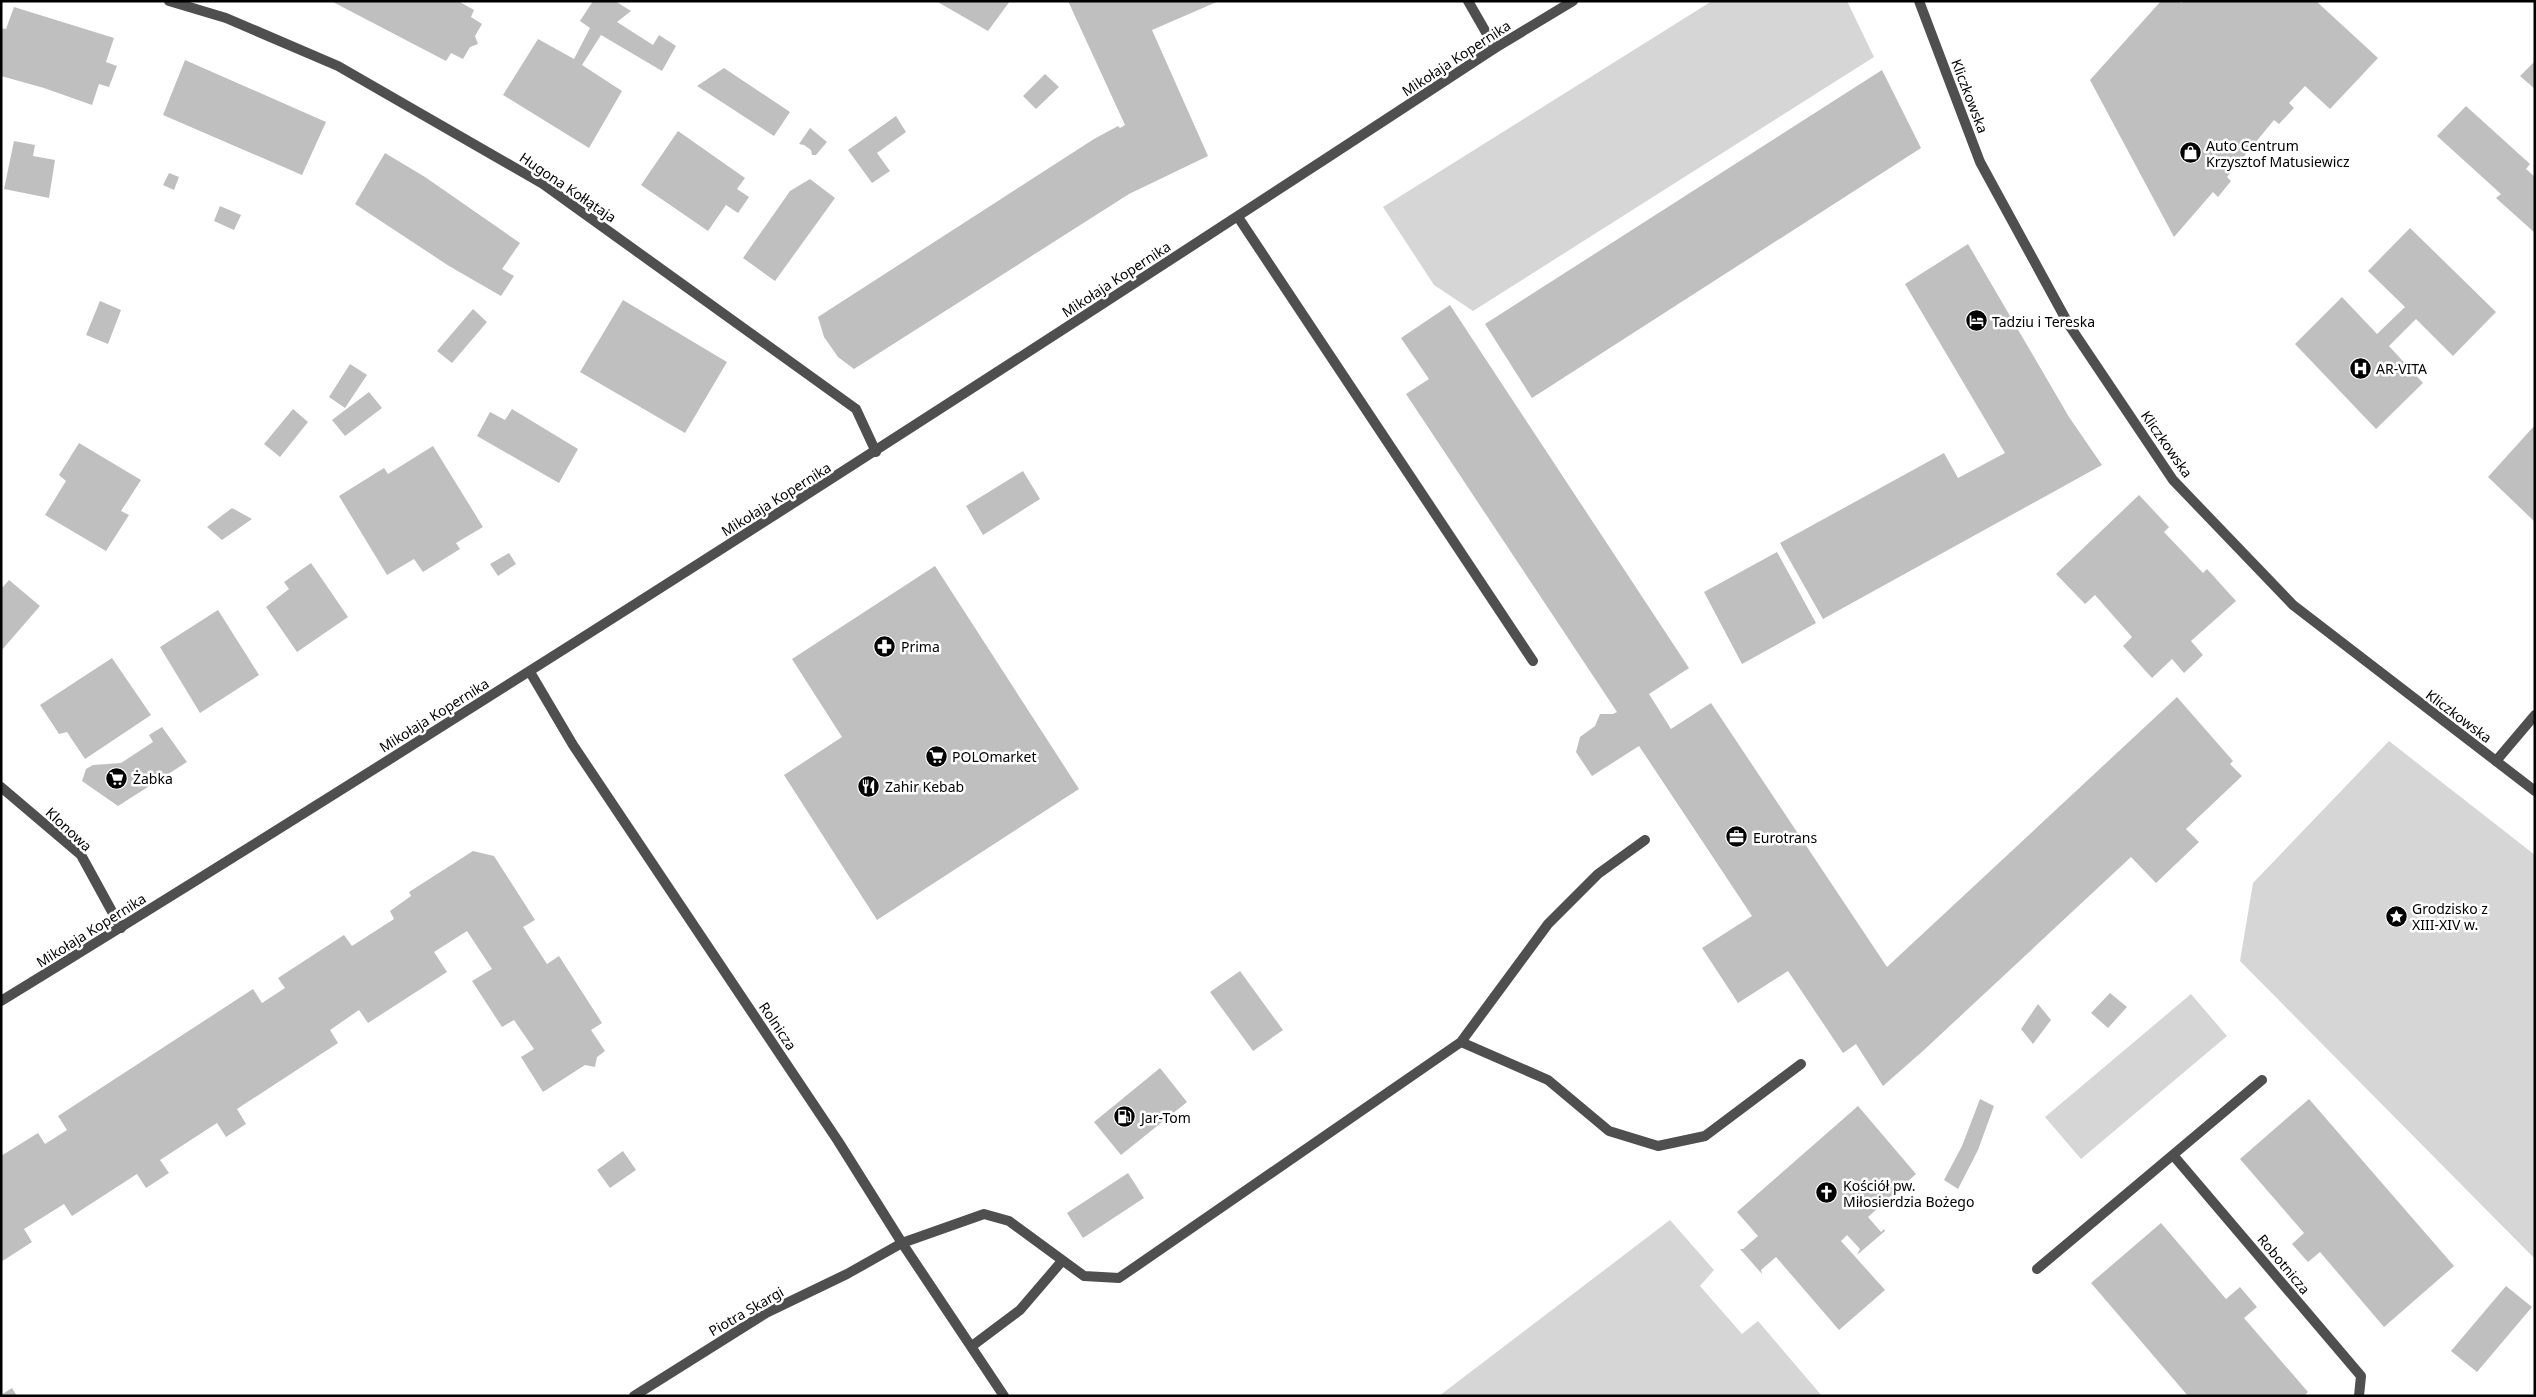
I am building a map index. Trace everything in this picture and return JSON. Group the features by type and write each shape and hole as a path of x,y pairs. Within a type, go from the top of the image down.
{"street":[{"name":"Hugona Kołłątaja","path":"169,1 226,18 338,66 543,184 856,409 876,452"},
{"path":"1468,1 1495,48"},
{"name":"Mikołaja Kopernika","path":"1559,9 1568,1"},
{"name":"Mikołaja Kopernika","path":"1,1001 530,672 876,452 1495,48 1573,1"},
{"name":"Kliczkowska","path":"1919,1 1980,162 2069,325 2173,480 2293,605 2535,792"},
{"path":"1238,217 1533,661"},
{"name":"Rolnicza","path":"530,672 579,753 833,1133 902,1243 1004,1396"},
{"path":"2496,761 2535,715"},
{"name":"Klonowa","path":"1,787 81,855 121,928"},
{"name":"Piotra Skargi","path":"634,1396 766,1313 846,1274 902,1243 984,1214 1009,1222 1084,1276 1119,1278 1462,1042 1548,924 1598,874 1645,840"},
{"path":"1462,1042 1548,1080 1609,1131 1658,1146 1705,1136 1802,1064"},
{"path":"2037,1269 2262,1080"},
{"name":"Robotnicza","path":"2173,1155 2361,1376 2359,1396"},
{"path":"972,1346 1020,1310 1062,1261"}],"shaded area":[{"path":"1712,1 1847,1 1874,57 1473,311 1434,285 1383,207"},
{"path":"2389,741 2535,855 2535,1259 2240,961 2253,883"},
{"path":"2191,994 2227,1036 2081,1159 2045,1117"},
{"path":"1670,1220 1714,1270 1700,1286 1742,1334 1758,1321 1822,1396 1439,1396"}],"building":[{"path":"331,1 458,1 474,10 471,17 482,24 475,36 478,44 470,47 463,59 451,53 446,61"},
{"path":"593,1 615,1 631,11 617,22 653,45 659,35 676,46 662,71 601,35 582,65 622,91 589,148 503,95 538,39 574,59 590,28 580,21"},
{"path":"936,1 1010,1 988,31"},
{"path":"1068,1 1219,1 1152,30 1208,156 1129,194 854,369 838,357 824,337 818,317 1094,139 1118,126 1120,128 1125,125"},
{"path":"2161,1 2179,1 2181,3 2183,1 2316,1 2378,58 2330,109 2305,86 2289,103 2294,108 2279,124 2274,120 2227,177 2231,181 2218,197 2213,192 2174,237 2090,80"},
{"path":"14,7 114,38 106,62 117,66 109,87 99,84 92,105 44,88 1,76 1,28 6,29"},
{"path":"185,60 326,122 302,175 163,115"},
{"path":"2535,61 2535,89 2520,76"},
{"path":"724,68 790,112 774,136 697,86"},
{"path":"1882,70 1921,148 1532,398 1485,324"},
{"path":"1045,74 1059,87 1036,109 1023,96"},
{"path":"2466,106 2530,164 2526,169 2535,177 2535,233 2496,198 2501,194 2437,136"},
{"path":"896,116 906,132 877,153 890,171 872,183 848,150"},
{"path":"810,128 827,142 816,155 812,155 811,150 799,144"},
{"path":"678,131 745,178 737,189 749,197 738,213 726,205 708,231 641,185"},
{"path":"14,141 35,145 33,156 55,160 49,198 4,189"},
{"path":"385,153 425,177 520,243 502,269 514,276 501,296 449,266 355,204"},
{"path":"169,173 179,177 174,190 163,185"},
{"path":"810,179 835,198 775,281 743,258 790,191"},
{"path":"220,206 241,215 234,230 214,221"},
{"path":"2410,228 2496,312 2453,356 2416,319 2389,346 2423,383 2376,429 2295,344 2342,297 2377,334 2405,307 2368,271"},
{"path":"1968,244 2069,417 2102,465 1823,619 1780,543 1944,453 1958,478 2005,453 1905,284"},
{"path":"623,300 727,362 685,433 580,372"},
{"path":"100,301 121,310 108,344 86,335"},
{"path":"1450,305 1689,668 1649,694 1671,729 1711,703 1887,967 2177,697 2233,761 2230,764 2242,776 2186,829 2199,842 2156,883 2131,857 1883,1086 1856,1044 1843,1053 1788,971 1738,1003 1702,948 1752,916 1639,746 1592,776 1576,752 1580,737 1595,726 1600,714 1613,714 1617,712 1406,394 1429,379 1401,338"},
{"path":"473,309 487,322 452,363 437,351"},
{"path":"350,364 367,375 345,408 329,397"},
{"path":"369,392 382,408 345,436 332,420"},
{"path":"293,409 308,422 280,457 264,444"},
{"path":"512,409 578,449 559,483 477,436 490,412 505,420"},
{"path":"2535,425 2535,522 2488,477"},
{"path":"79,443 141,480 121,511 129,515 106,551 45,515 66,481 59,475"},
{"path":"433,446 483,527 456,543 460,549 423,572 414,559 387,575 339,496 384,468 388,474"},
{"path":"1023,471 1040,499 983,535 966,506"},
{"path":"2139,495 2169,527 2164,532 2203,573 2207,569 2236,601 2191,641 2203,655 2184,673 2172,659 2152,678 2123,646 2132,637 2095,595 2085,604 2056,574"},
{"path":"232,508 252,519 222,540 207,527"},
{"path":"1777,552 1816,623 1742,664 1704,592"},
{"path":"509,553 516,564 498,576 490,564"},
{"path":"311,563 348,617 297,652 266,607 289,589 284,582"},
{"name":"POLOmarket","path":"935,566 1079,789 877,920 784,775 842,737 792,659"},
{"path":"9,580 40,606 1,651 1,585 3,587"},
{"path":"218,610 259,675 200,713 160,647"},
{"path":"112,658 151,715 85,759 67,732 59,734 40,705"},
{"path":"162,727 187,762 118,806 82,781 86,769 93,765 121,763 153,742 149,735"},
{"path":"473,851 494,856 535,920 523,927 547,964 559,956 602,1023 591,1030 605,1051 597,1057 595,1067 585,1065 543,1092 521,1057 534,1049 514,1020 502,1027 472,981 492,969 467,931 434,952 447,972 368,1023 359,1010 330,1030 338,1043 237,1109 246,1124 226,1137 217,1123 160,1160 169,1173 146,1188 137,1174 72,1216 64,1204 24,1229 32,1242 1,1262 1,1156 38,1133 45,1144 67,1130 58,1116 253,989 262,1003 285,988 278,978 344,935 352,946 394,919 390,911 411,896 409,892"},
{"path":"1240,971 1283,1030 1253,1051 1210,992"},
{"path":"2110,993 2127,1007 2108,1028 2091,1013"},
{"path":"2038,1004 2051,1020 2033,1044 2021,1029"},
{"path":"1160,1068 1187,1102 1121,1155 1094,1122"},
{"path":"1980,1099 1994,1106 1978,1150 1958,1189 1944,1180 1962,1146"},
{"path":"2309,1099 2454,1266 2384,1327 2320,1252 2308,1262 2292,1244 2304,1233 2240,1159"},
{"name":"Kościół pw. Miłosierdzia Bożego","path":"1858,1106 1916,1174 1868,1217 1881,1232 1884,1229 1885,1231 1857,1255 1860,1249 1847,1235 1841,1241 1885,1290 1839,1330 1776,1257 1761,1270 1762,1274 1740,1249 1743,1249 1758,1236 1737,1212"},
{"path":"623,1151 636,1170 610,1188 597,1170"},
{"path":"1128,1173 1144,1198 1083,1238 1067,1213"},
{"path":"2161,1223 2226,1299 2240,1287 2257,1307 2244,1318 2308,1392 2304,1396 2188,1396 2091,1283"},
{"path":"2506,1286 2532,1307 2477,1372 2451,1351"},
{"path":"12,1388 17,1396 1,1396 1,1395"}],"place":[{"name":"Auto Centrum Krzysztof Matusiewicz","path":"2190,153"},
{"name":"Tadziu i Tereska","path":"1976,321"},
{"name":"AR-VITA","path":"2360,368"},
{"name":"Prima","path":"885,646"},
{"name":"POLOmarket","path":"936,756"},
{"name":"Żabka","path":"117,778"},
{"name":"Zahir Kebab","path":"869,786"},
{"name":"Eurotrans","path":"1737,837"},
{"name":"Grodzisko z XIII-XIV w.","path":"2396,916"},
{"name":"Jar-Tom","path":"1125,1117"},
{"name":"Kościół pw. Miłosierdzia Bożego","path":"1827,1193"}]}
